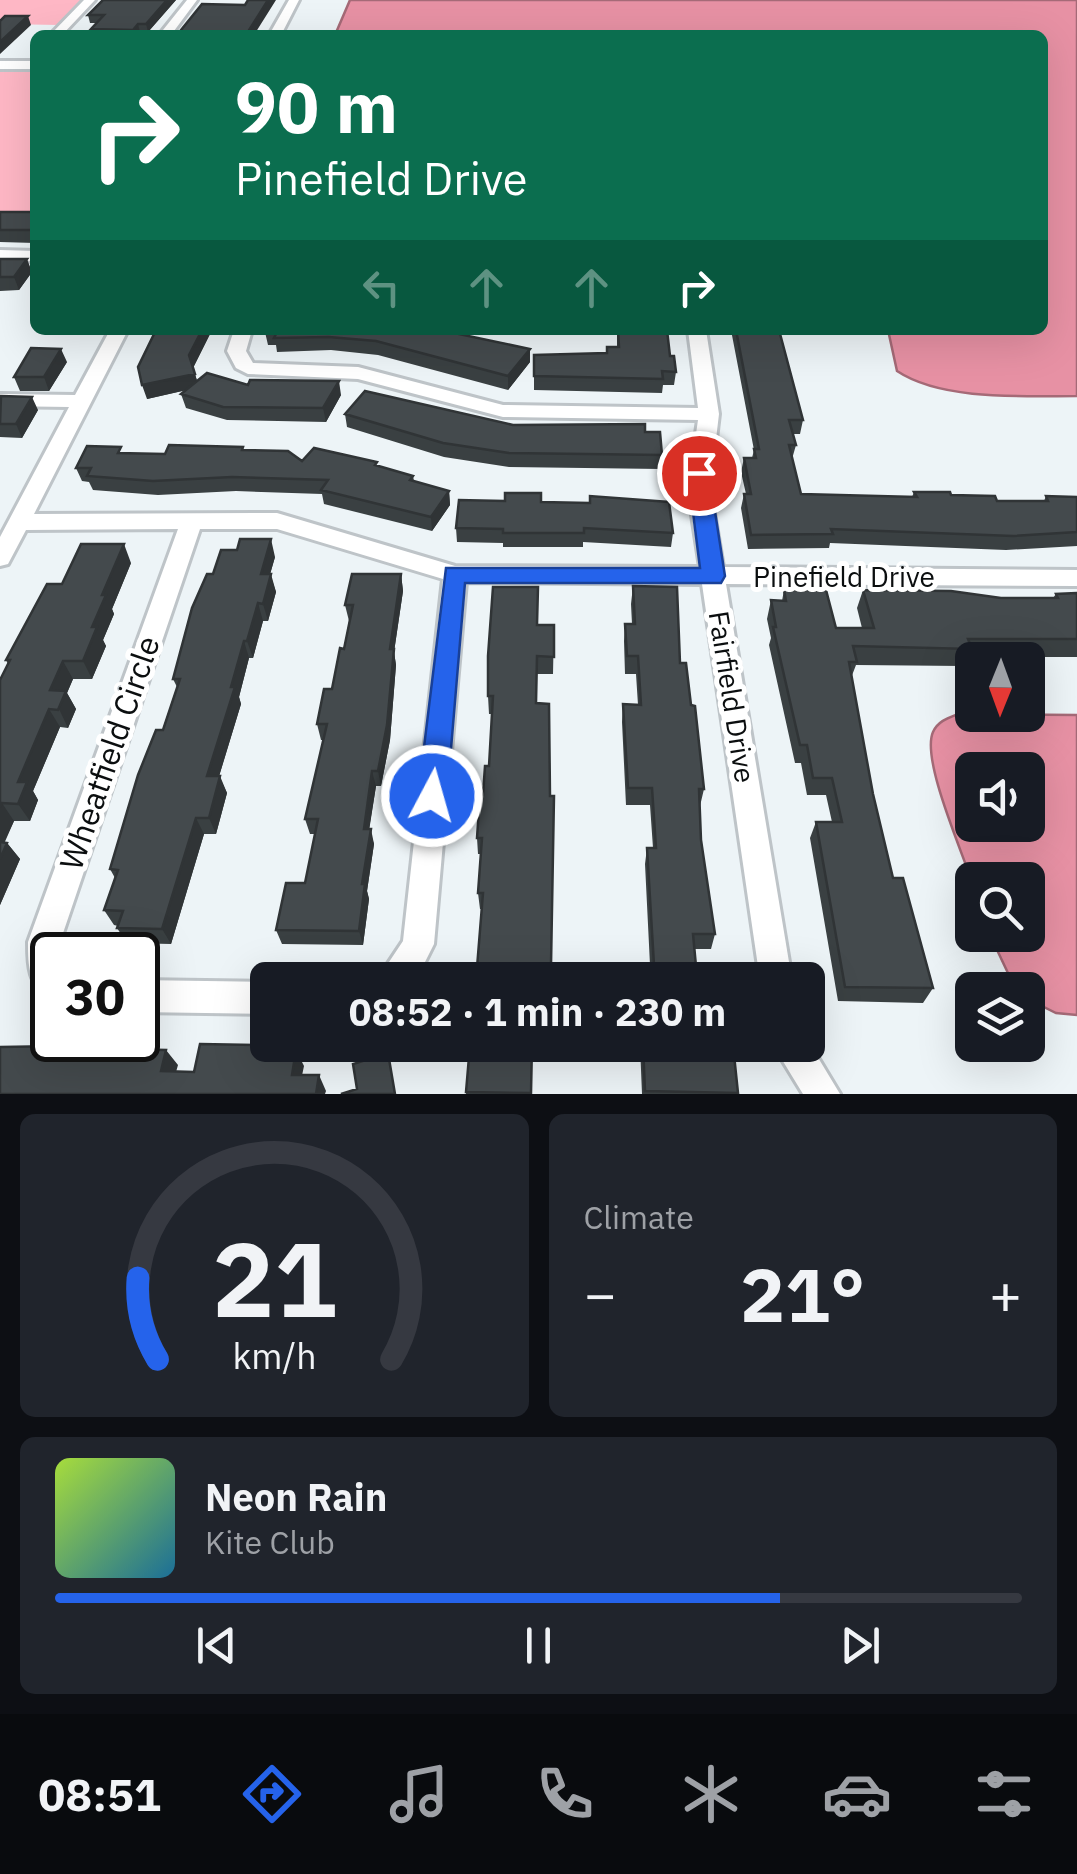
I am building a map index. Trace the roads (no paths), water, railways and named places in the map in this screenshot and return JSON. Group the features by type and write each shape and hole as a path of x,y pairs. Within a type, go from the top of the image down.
{"street":[{"path":"61,30 90,0"},
{"path":"169,30 192,0"},
{"path":"278,30 294,0"},
{"path":"0,65 30,62"},
{"path":"0,255 30,256"},
{"path":"0,558 116,335"},
{"path":"240,335 234,352 237,361 248,368 358,374 503,411 708,414"},
{"name":"Fairfield Drive","path":"698,335 708,414 699,473 773,962"},
{"path":"0,400 83,401"},
{"name":"Pinefield Drive","path":"20,522 252,520 296,524 454,574 1077,578"},
{"name":"Wheatfield Circle","path":"48,932 191,523"},
{"path":"408,962 418,944 454,574"},
{"path":"160,996 250,998"},
{"path":"798,1062 823,1094"}]}
